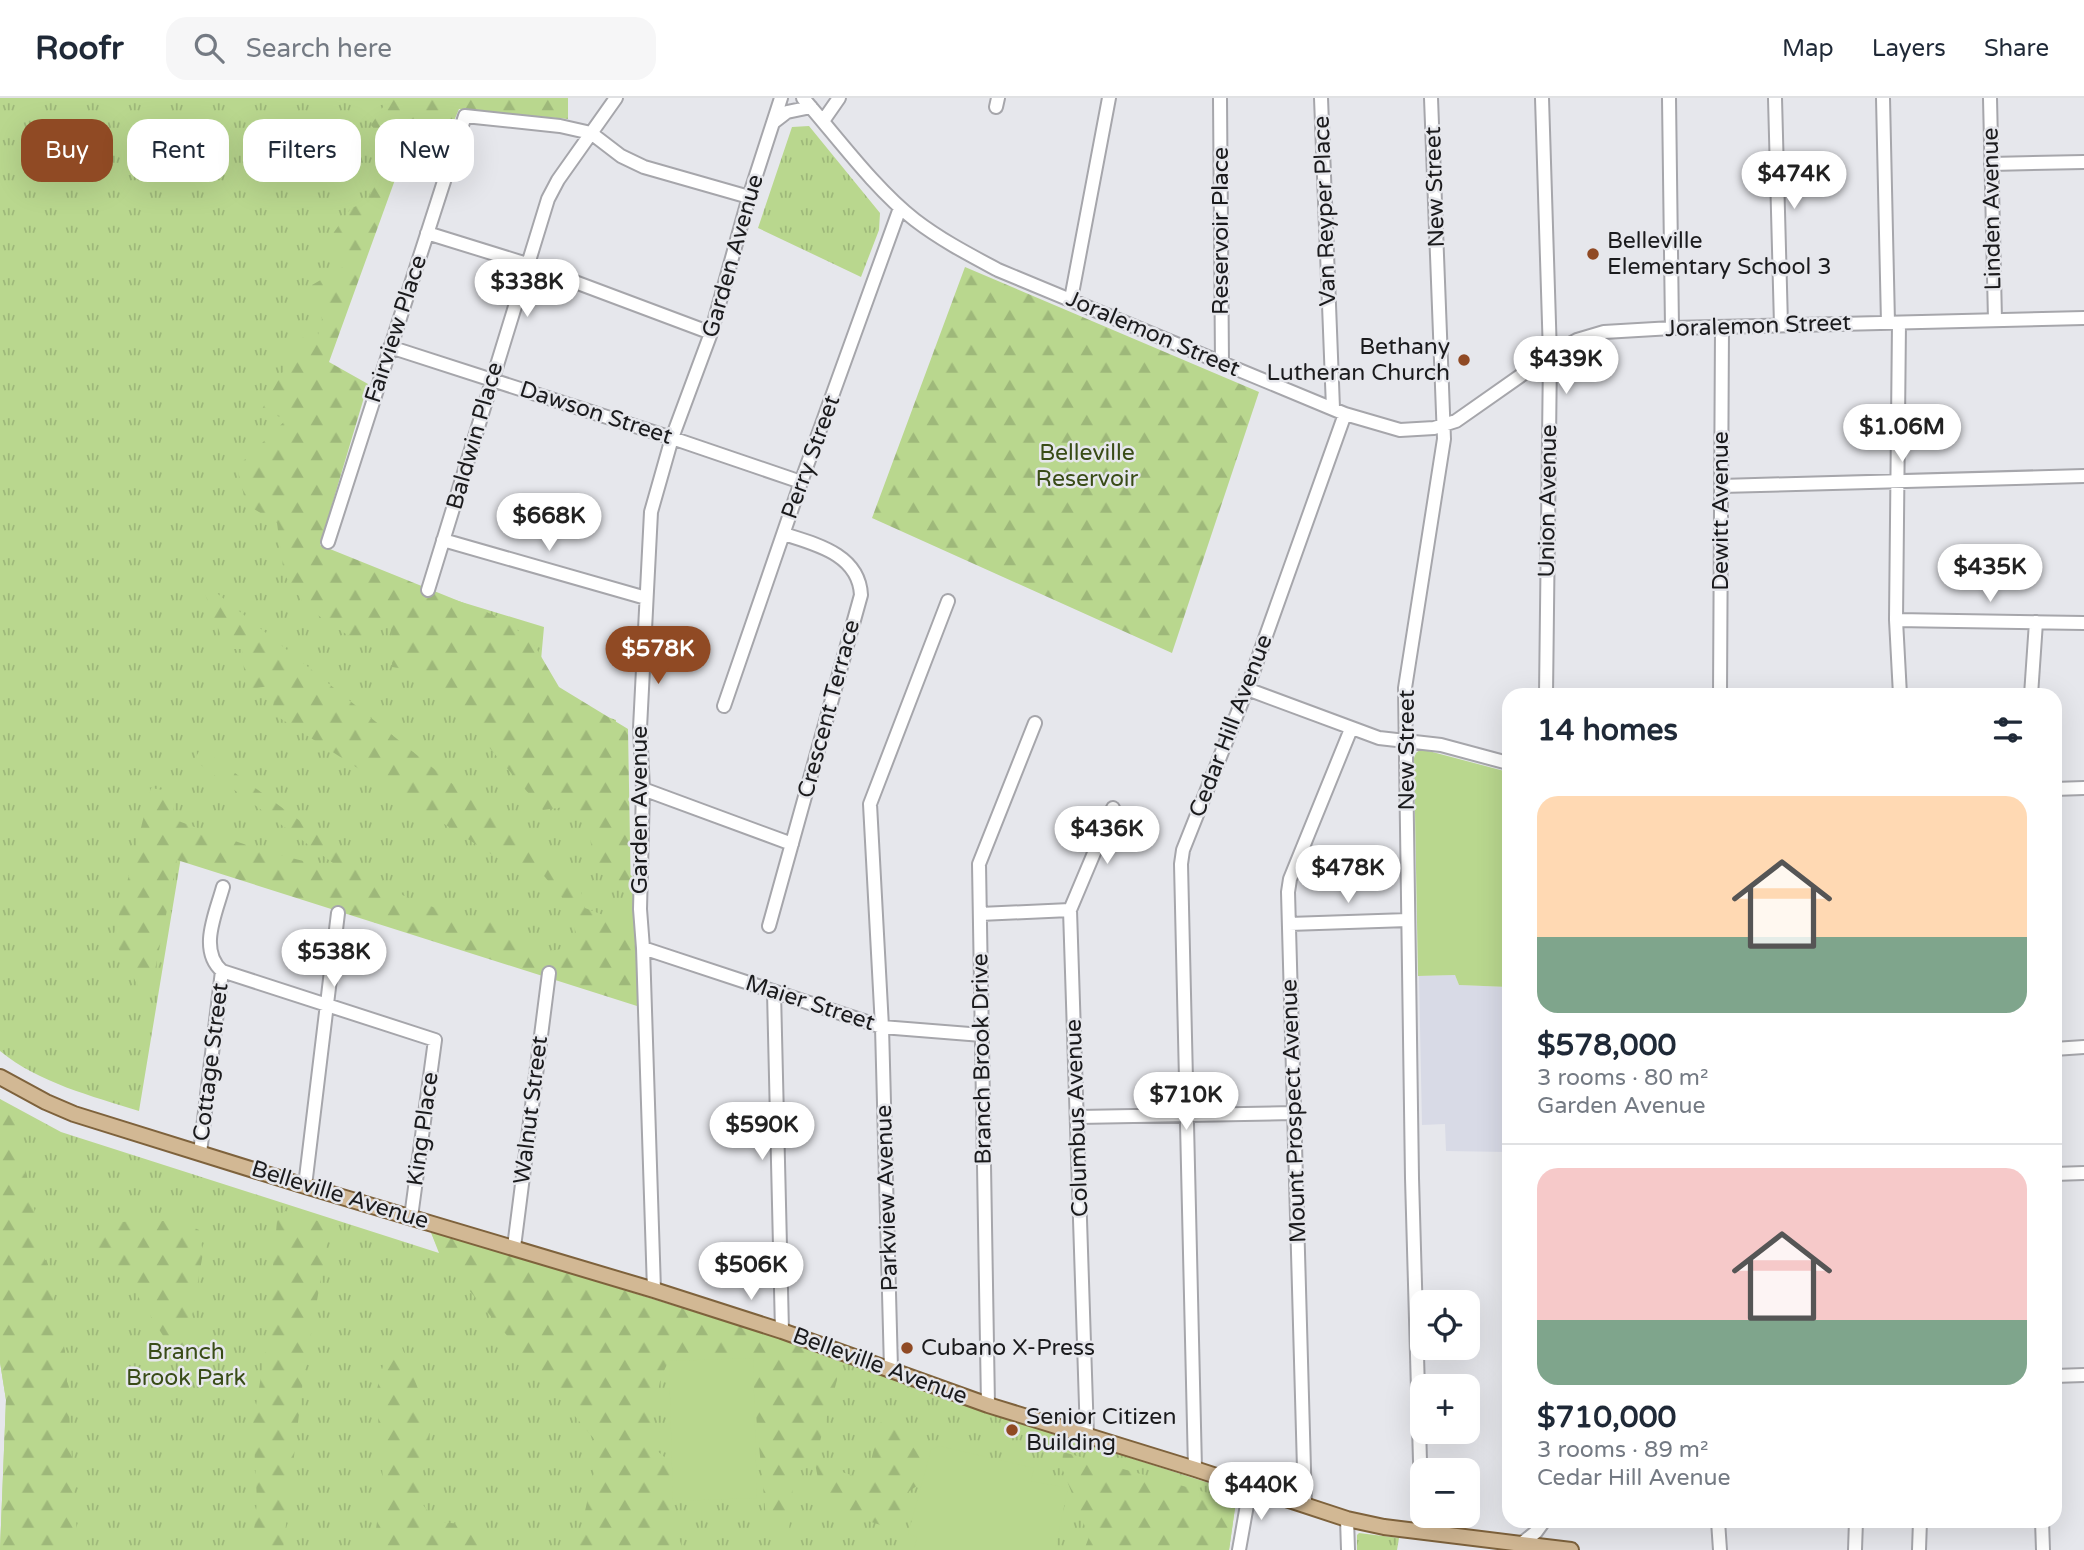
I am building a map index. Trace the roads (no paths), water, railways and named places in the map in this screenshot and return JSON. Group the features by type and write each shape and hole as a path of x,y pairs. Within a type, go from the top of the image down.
{"main road":[{"name":"Belleville Avenue","path":"3,1080 75,1114 654,1290 782,1331 988,1405 1347,1519 1518,1547 1571,1550"}],"street":[{"name":"Baldwin Place","path":"428,590 491,379 553,188 617,98"},
{"name":"Garden Avenue","path":"654,1290 643,948 639,909 643,789 640,728 651,512 672,438 711,333 749,197 781,98"},
{"path":"823,121 839,98"},
{"path":"1071,299 1109,98"},
{"name":"Reservoir Place","path":"1220,98 1222,364"},
{"name":"Van Reyper Place","path":"1321,98 1339,411"},
{"name":"New Street","path":"1422,1532 1405,688 1443,452 1431,98"},
{"name":"Union Avenue","path":"1542,98 1550,355 1546,688"},
{"path":"1669,98 1672,328"},
{"path":"1775,98 1781,325"},
{"path":"1883,98 1898,481 1896,620 1900,688"},
{"name":"Linden Avenue","path":"1990,98 1995,320"},
{"path":"774,122 787,112 807,103"},
{"name":"Joralemon Street","path":"807,103 900,208 938,236 998,270 1339,411 1400,430 1423,430 1443,426 1468,415 1567,344 1604,332 2084,318"},
{"name":"Fairview Place","path":"328,542 465,116 560,126 591,133"},
{"path":"591,133 621,156 644,167 749,197"},
{"path":"1991,164 2084,162"},
{"name":"Perry Street","path":"724,706 900,208"},
{"path":"427,233 527,264 711,333"},
{"name":"Dewitt Avenue","path":"1720,688 1722,327"},
{"name":"Dawson Street","path":"390,347 801,482"},
{"name":"Cedar Hill Avenue","path":"1195,1469 1181,863 1183,850 1247,689 1339,411"},
{"path":"1721,486 2084,476"},
{"name":"Crescent Terrace","path":"769,926 860,595 856,578 837,554 784,534"},
{"path":"443,540 646,598"},
{"name":"Parkview Avenue","path":"891,1369 883,1027 870,804 948,601"},
{"path":"1896,620 2084,623"},
{"path":"2031,688 2036,622"},
{"path":"1247,689 1379,738 1441,745 1502,761"},
{"name":"Branch Brook Drive","path":"988,1405 979,864 1035,723"},
{"name":"Mount Prospect Avenue","path":"1306,1506 1288,892 1290,879 1351,729"},
{"path":"643,789 792,844"},
{"path":"2062,789 2084,789"},
{"name":"Columbus Avenue","path":"1087,1436 1070,910 1113,808"},
{"path":"223,887 211,929 210,944 213,960 222,971 328,1004"},
{"path":"979,914 1070,910"},
{"path":"305,1185 338,913"},
{"path":"1289,924 1408,920"},
{"name":"Maier Street","path":"643,948 883,1027 982,1035"},
{"name":"Cottage Street","path":"200,1153 222,971"},
{"name":"Walnut Street","path":"514,1247 549,973"},
{"path":"774,992 782,1331"},
{"name":"King Place","path":"328,1004 435,1041 411,1217"},
{"path":"2062,1048 2084,1047"},
{"path":"1078,1117 1293,1112"},
{"path":"2062,1174 2084,1173"},
{"path":"2062,1376 2084,1375"},
{"path":"1239,1550 1250,1488"},
{"path":"1347,1519 1348,1550"},
{"path":"1518,1547 1539,1528"},
{"path":"1718,1528 1720,1550"},
{"path":"1856,1528 1856,1550"},
{"path":"1919,1550 1920,1528"},
{"path":"2042,1528 2043,1550"}],"place":[{"name":"Belleville Elementary School 3","path":"1593,254"},
{"name":"Bethany Lutheran Church","path":"1464,360"},
{"name":"Cubano X-Press","path":"907,1348"},
{"name":"Senior Citizen Building","path":"1012,1430"}],"park label":[{"name":"Belleville Reservoir","path":"1087,466"},
{"name":"Branch Brook Park","path":"186,1365"}]}
